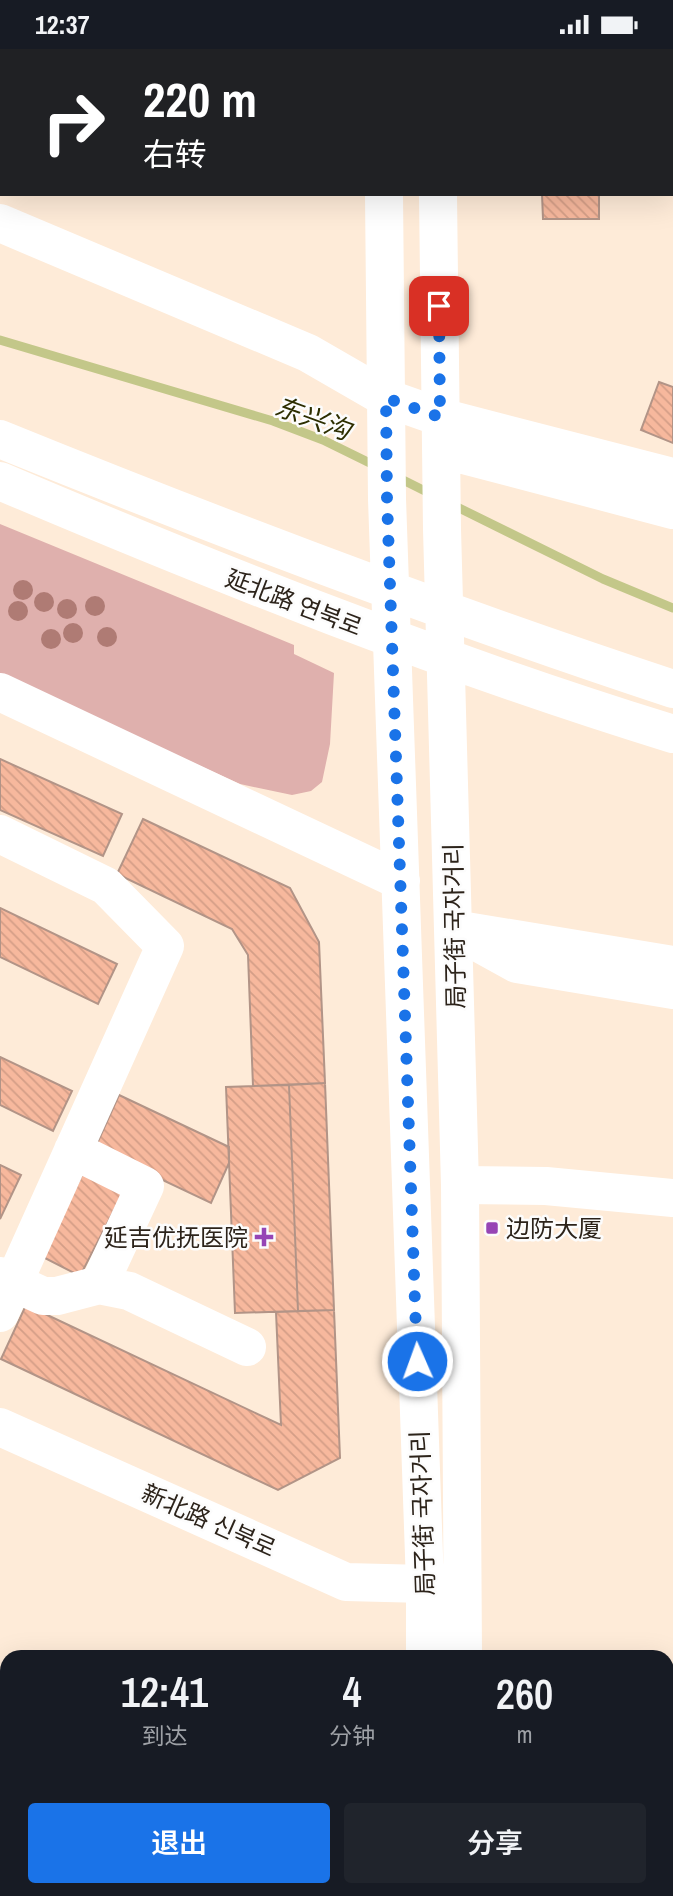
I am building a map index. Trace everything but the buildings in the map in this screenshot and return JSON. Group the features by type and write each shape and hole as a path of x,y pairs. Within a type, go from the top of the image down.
{"main road":[{"name":"局子街 국자거리","path":"384,196 387,499 401,887 443,1583 461,1650"},
{"name":"局子街 국자거리","path":"427,1650 443,1583 460,1185 442,529 438,196"},
{"path":"0,223 308,353 386,414"},
{"path":"0,239 386,414 441,442 673,510"},
{"name":"延北路 연북로","path":"0,439 185,514 425,604 673,689"},
{"path":"441,442 673,477"},
{"name":"延北路 연북로","path":"0,481 316,611 537,691 673,734"},
{"path":"0,692 401,887"},
{"path":"0,708 401,887"},
{"path":"0,834 106,886 165,946 73,1150 5,1290 57,1296 99,1285 129,1291 247,1347"},
{"path":"454,922 673,950"},
{"path":"454,922 673,965"},
{"path":"454,922 517,964 673,990"},
{"path":"73,1150 145,1187 99,1285"},
{"path":"460,1185 546,1186 673,1198"},
{"name":"新北路 신북로","path":"0,1427 346,1582 443,1583"}],"shaded area":[{"path":"0,524 294,645 294,654 334,673 330,744 322,782 311,791 292,795 240,784 0,675"}],"waterway":[{"name":"东兴沟","path":"0,340 273,421 323,440 378,467"},
{"name":"东兴沟","path":"397,477 431,494"},
{"name":"东兴沟","path":"453,505 603,579 673,608"}],"place":[{"name":"边防大厦","path":"492,1228"},
{"name":"延吉优抚医院","path":"264,1237"}],"route":[{"path":"417,1361 387,499 386,398 440,417 439,306"}]}
